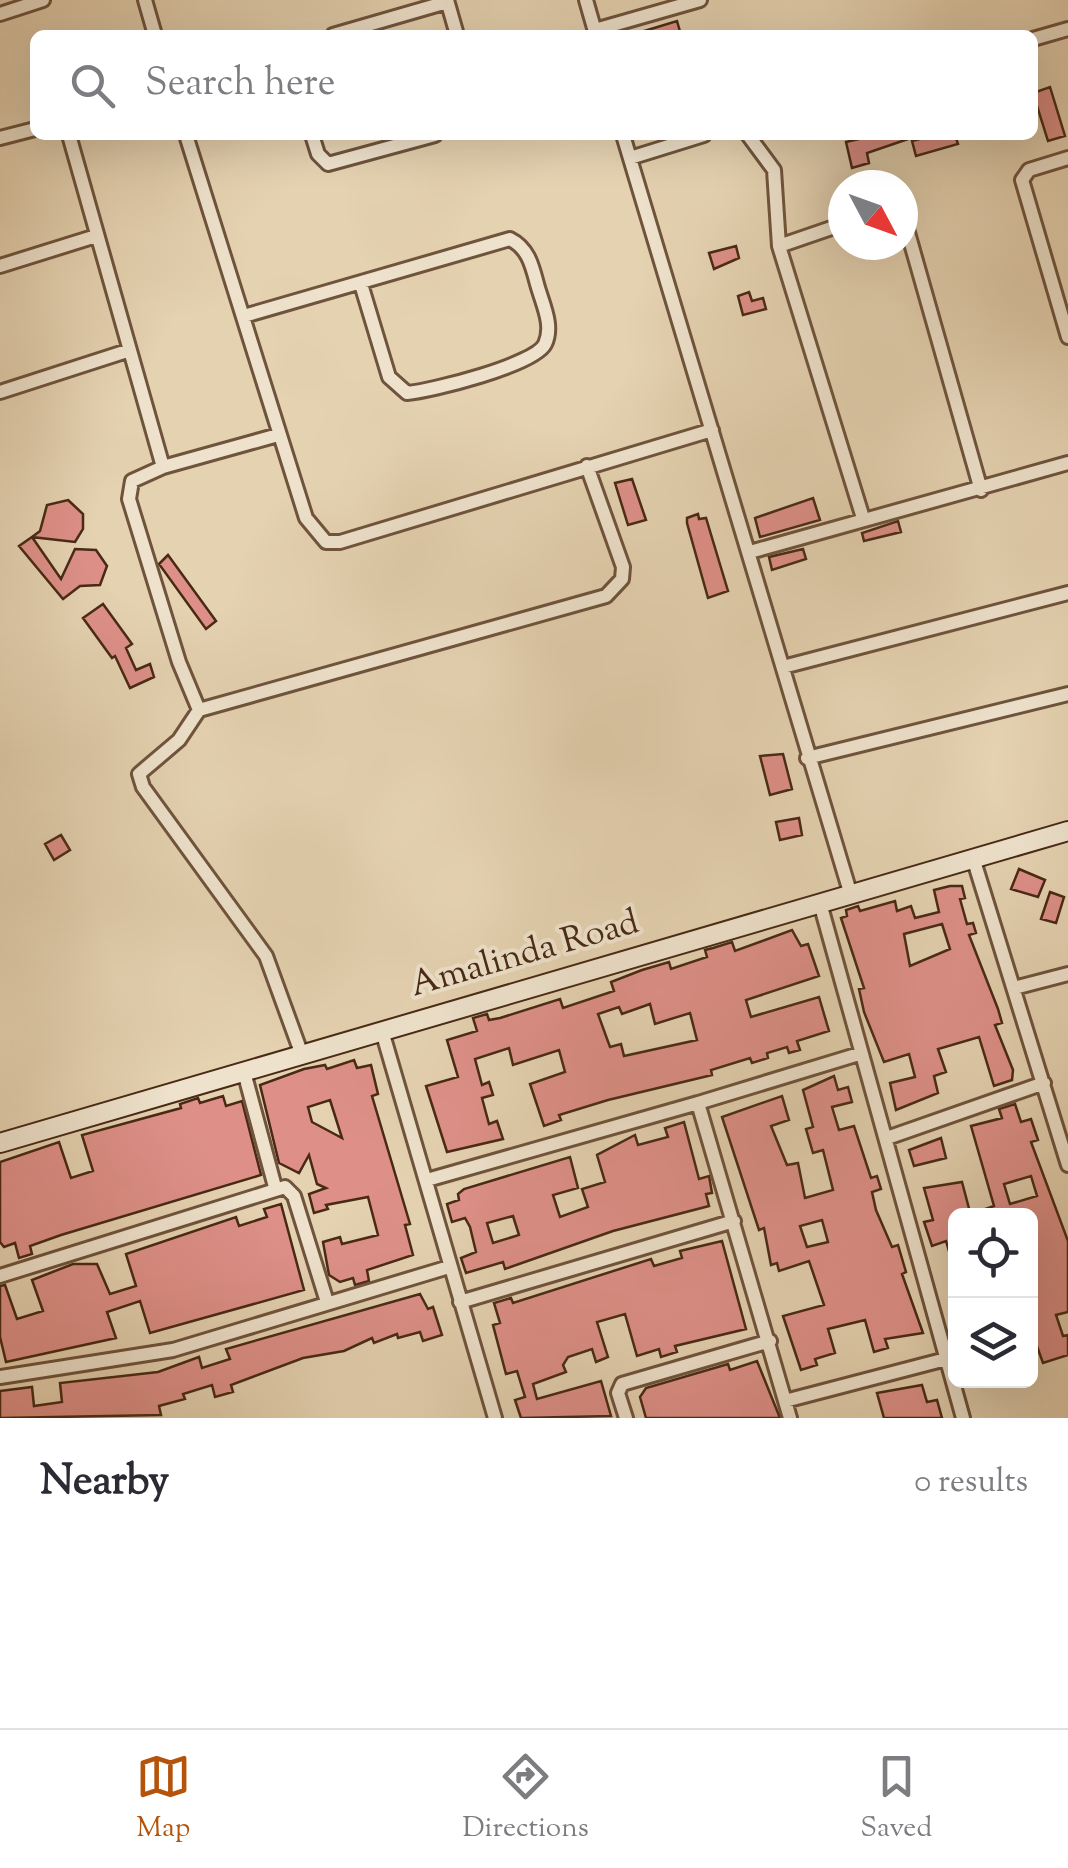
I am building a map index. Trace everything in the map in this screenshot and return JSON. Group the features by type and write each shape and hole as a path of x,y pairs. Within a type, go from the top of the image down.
{"street":[{"path":"0,14 43,0"},
{"path":"145,0 154,30"},
{"path":"586,0 595,30"},
{"path":"605,30 700,0"},
{"path":"349,30 447,1 456,30"},
{"path":"1038,37 1068,29"},
{"path":"0,138 30,130"},
{"path":"70,140 127,351 163,467"},
{"path":"188,140 306,518 326,542 340,542 712,430"},
{"path":"314,140 318,154 328,164 417,140"},
{"path":"625,140 850,892"},
{"path":"630,158 688,140"},
{"path":"752,140 774,170 780,246 863,518"},
{"path":"1068,158 1029,170 1022,180 1068,337"},
{"path":"780,246 828,229"},
{"path":"0,266 96,236"},
{"path":"244,316 510,239 525,251 531,263 550,328 545,346 527,359 428,392 407,393 389,378 361,284"},
{"path":"916,260 982,490"},
{"path":"0,392 127,351"},
{"path":"199,710 178,662 129,498 132,481 163,467 278,435"},
{"path":"750,552 863,518 982,490 1068,462"},
{"path":"302,1055 266,956 143,787 139,774 179,740 199,710 606,596 622,579 623,567 588,466"},
{"path":"783,667 1068,593"},
{"path":"808,758 1068,694"},
{"name":"Amalinda Road","path":"0,1143 1068,831"},
{"path":"974,861 1068,1165"},
{"path":"820,903 962,1418"},
{"path":"1014,988 1068,974"},
{"path":"382,1031 495,1418"},
{"path":"428,1180 859,1054"},
{"path":"244,1072 276,1187"},
{"path":"887,1138 1044,1083"},
{"path":"698,1103 790,1418"},
{"path":"0,1276 284,1187 294,1196 327,1302"},
{"path":"460,1302 734,1221"},
{"path":"0,1377 173,1350 448,1267"},
{"path":"626,1418 618,1393 622,1384 770,1341"},
{"path":"785,1401 946,1359"}],"building":[{"path":"677,21 680,30 648,30"},
{"path":"1050,87 1065,136 1048,141 1038,109 1038,91"},
{"path":"905,140 867,153 869,163 852,168 846,142"},
{"path":"957,140 958,144 916,156 912,141"},
{"path":"736,246 739,258 714,269 709,253"},
{"path":"749,292 752,301 763,298 766,309 743,315 738,296"},
{"path":"632,479 646,520 628,525 615,483"},
{"path":"813,498 820,520 760,537 755,518"},
{"path":"68,500 83,514 83,529 75,542 32,537 40,531 47,505"},
{"path":"698,514 699,519 706,518 728,591 708,598 687,523 687,518"},
{"path":"898,521 901,532 864,541 862,533"},
{"path":"32,537 61,579 75,549 96,550 107,566 100,585 80,586 63,599 19,546"},
{"path":"803,549 806,559 772,570 769,557"},
{"path":"168,555 216,621 206,629 159,564"},
{"path":"103,604 132,644 126,648 136,670 150,664 154,677 130,688 115,656 112,658 83,618"},
{"path":"783,754 792,789 770,795 760,756"},
{"path":"799,818 802,835 780,840 776,822"},
{"path":"61,835 70,850 54,860 45,844"},
{"path":"1019,869 1045,880 1038,897 1011,889"},
{"path":"962,886 965,898 960,899 967,924 973,923 976,933 969,935 998,1009 1002,1023 995,1025 1013,1070 1012,1080 994,1086 979,1037 938,1049 946,1072 934,1076 938,1093 896,1110 890,1083 915,1077 909,1054 884,1062 864,1012 859,989 864,988 841,918 847,916 846,910 858,906 860,911 895,901 897,911 911,906 915,918 939,912 934,890","holes":["942,924 950,949 910,966 904,934"]},
{"path":"1050,892 1064,897 1056,923 1041,919"},
{"path":"792,930 801,946 808,944 819,976 746,1000 751,1017 819,997 829,1031 797,1041 800,1050 789,1053 787,1047 752,1063 750,1058 711,1070 712,1075 608,1100 559,1115 561,1120 544,1126 530,1084 565,1072 559,1050 513,1065 509,1048 475,1059 482,1085 489,1082 493,1095 482,1098 489,1124 497,1121 503,1139 447,1152 426,1086 458,1077 447,1040 477,1031 473,1018 487,1014 489,1020 500,1018 560,999 563,1008 614,991 611,982 642,970 669,962 671,969 707,957 705,950 732,942 735,951","holes":["650,1004 655,1024 690,1013 697,1040 624,1056 621,1044 610,1047 598,1014 619,1007 622,1014"]},
{"path":"354,1060 357,1068 371,1065 378,1094 372,1096 410,1224 405,1225 413,1255 367,1270 369,1281 355,1285 353,1278 340,1282 329,1275 323,1242 340,1237 342,1244 378,1235 368,1197 326,1205 328,1209 314,1213 309,1194 326,1188 317,1184 309,1155 299,1173 279,1163 260,1085 304,1069 325,1065 327,1069","holes":["330,1100 342,1138 312,1122 308,1107"]},
{"path":"834,1076 838,1090 848,1087 852,1102 832,1107 839,1130 854,1126 871,1178 877,1176 881,1189 872,1192 876,1210 892,1247 898,1245 906,1272 902,1274 923,1333 885,1339 888,1348 874,1352 865,1320 828,1329 835,1353 815,1359 817,1365 801,1370 783,1316 824,1305 809,1261 779,1271 777,1263 771,1265 764,1228 759,1230 722,1117 782,1096 789,1120 771,1126 787,1165 798,1163 805,1198 833,1190 823,1150 813,1153 806,1129 813,1127 803,1090","holes":["822,1220 828,1242 807,1247 800,1226"]},
{"path":"223,1096 226,1106 242,1101 261,1175 61,1235 30,1246 32,1254 19,1258 15,1243 4,1247 0,1242 0,1162 59,1142 71,1178 93,1171 82,1135 181,1108 180,1104 198,1098 200,1103"},
{"path":"1015,1104 1021,1122 1031,1119 1038,1140 1031,1142 1068,1241 1068,1312 1056,1315 1063,1336 1068,1335 1068,1355 1043,1363 1038,1349 1038,1208 988,1208 994,1206 971,1126 1002,1118 999,1109","holes":["1031,1176 1037,1196 1010,1204 1004,1184"]},
{"path":"684,1122 699,1179 709,1176 709,1206 613,1231 505,1269 503,1262 466,1273 461,1258 476,1252 470,1227 465,1218 452,1222 447,1204 459,1200 458,1194 464,1189 570,1157 578,1188 553,1195 560,1217 588,1207 582,1189 605,1182 597,1155 635,1135 638,1145 668,1137 665,1128","holes":["513,1216 519,1235 493,1243 487,1223"]},
{"path":"941,1138 946,1158 914,1166 909,1150"},
{"path":"962,1182 969,1208 948,1208 948,1248 946,1241 932,1246 924,1222 933,1220 924,1188"},
{"path":"281,1204 304,1290 150,1333 140,1301 107,1312 116,1338 6,1362 0,1337 0,1286 5,1285 17,1319 43,1311 32,1280 73,1264 97,1264 110,1294 136,1286 126,1254 236,1217 239,1226 267,1217 264,1209"},
{"path":"722,1241 746,1329 675,1346 677,1352 661,1357 659,1349 637,1356 625,1314 597,1322 608,1357 596,1362 592,1349 568,1357 563,1365 566,1372 533,1384 537,1399 601,1381 611,1416 521,1418 515,1400 525,1397 517,1371 506,1374 493,1325 500,1323 494,1303 511,1298 513,1303 651,1259 654,1266 682,1258 680,1251"},
{"path":"420,1294 428,1309 433,1307 442,1335 423,1341 420,1332 398,1338 397,1334 374,1343 372,1338 344,1351 303,1358 231,1385 233,1392 215,1397 212,1385 183,1394 185,1399 159,1406 161,1415 0,1418 0,1391 32,1387 34,1406 62,1402 60,1383 158,1372 199,1357 202,1368 230,1359 226,1349"},
{"path":"757,1361 780,1418 646,1418 640,1397 646,1388 728,1364 730,1370"},
{"path":"922,1385 927,1402 937,1400 942,1418 884,1418 877,1393"}]}
